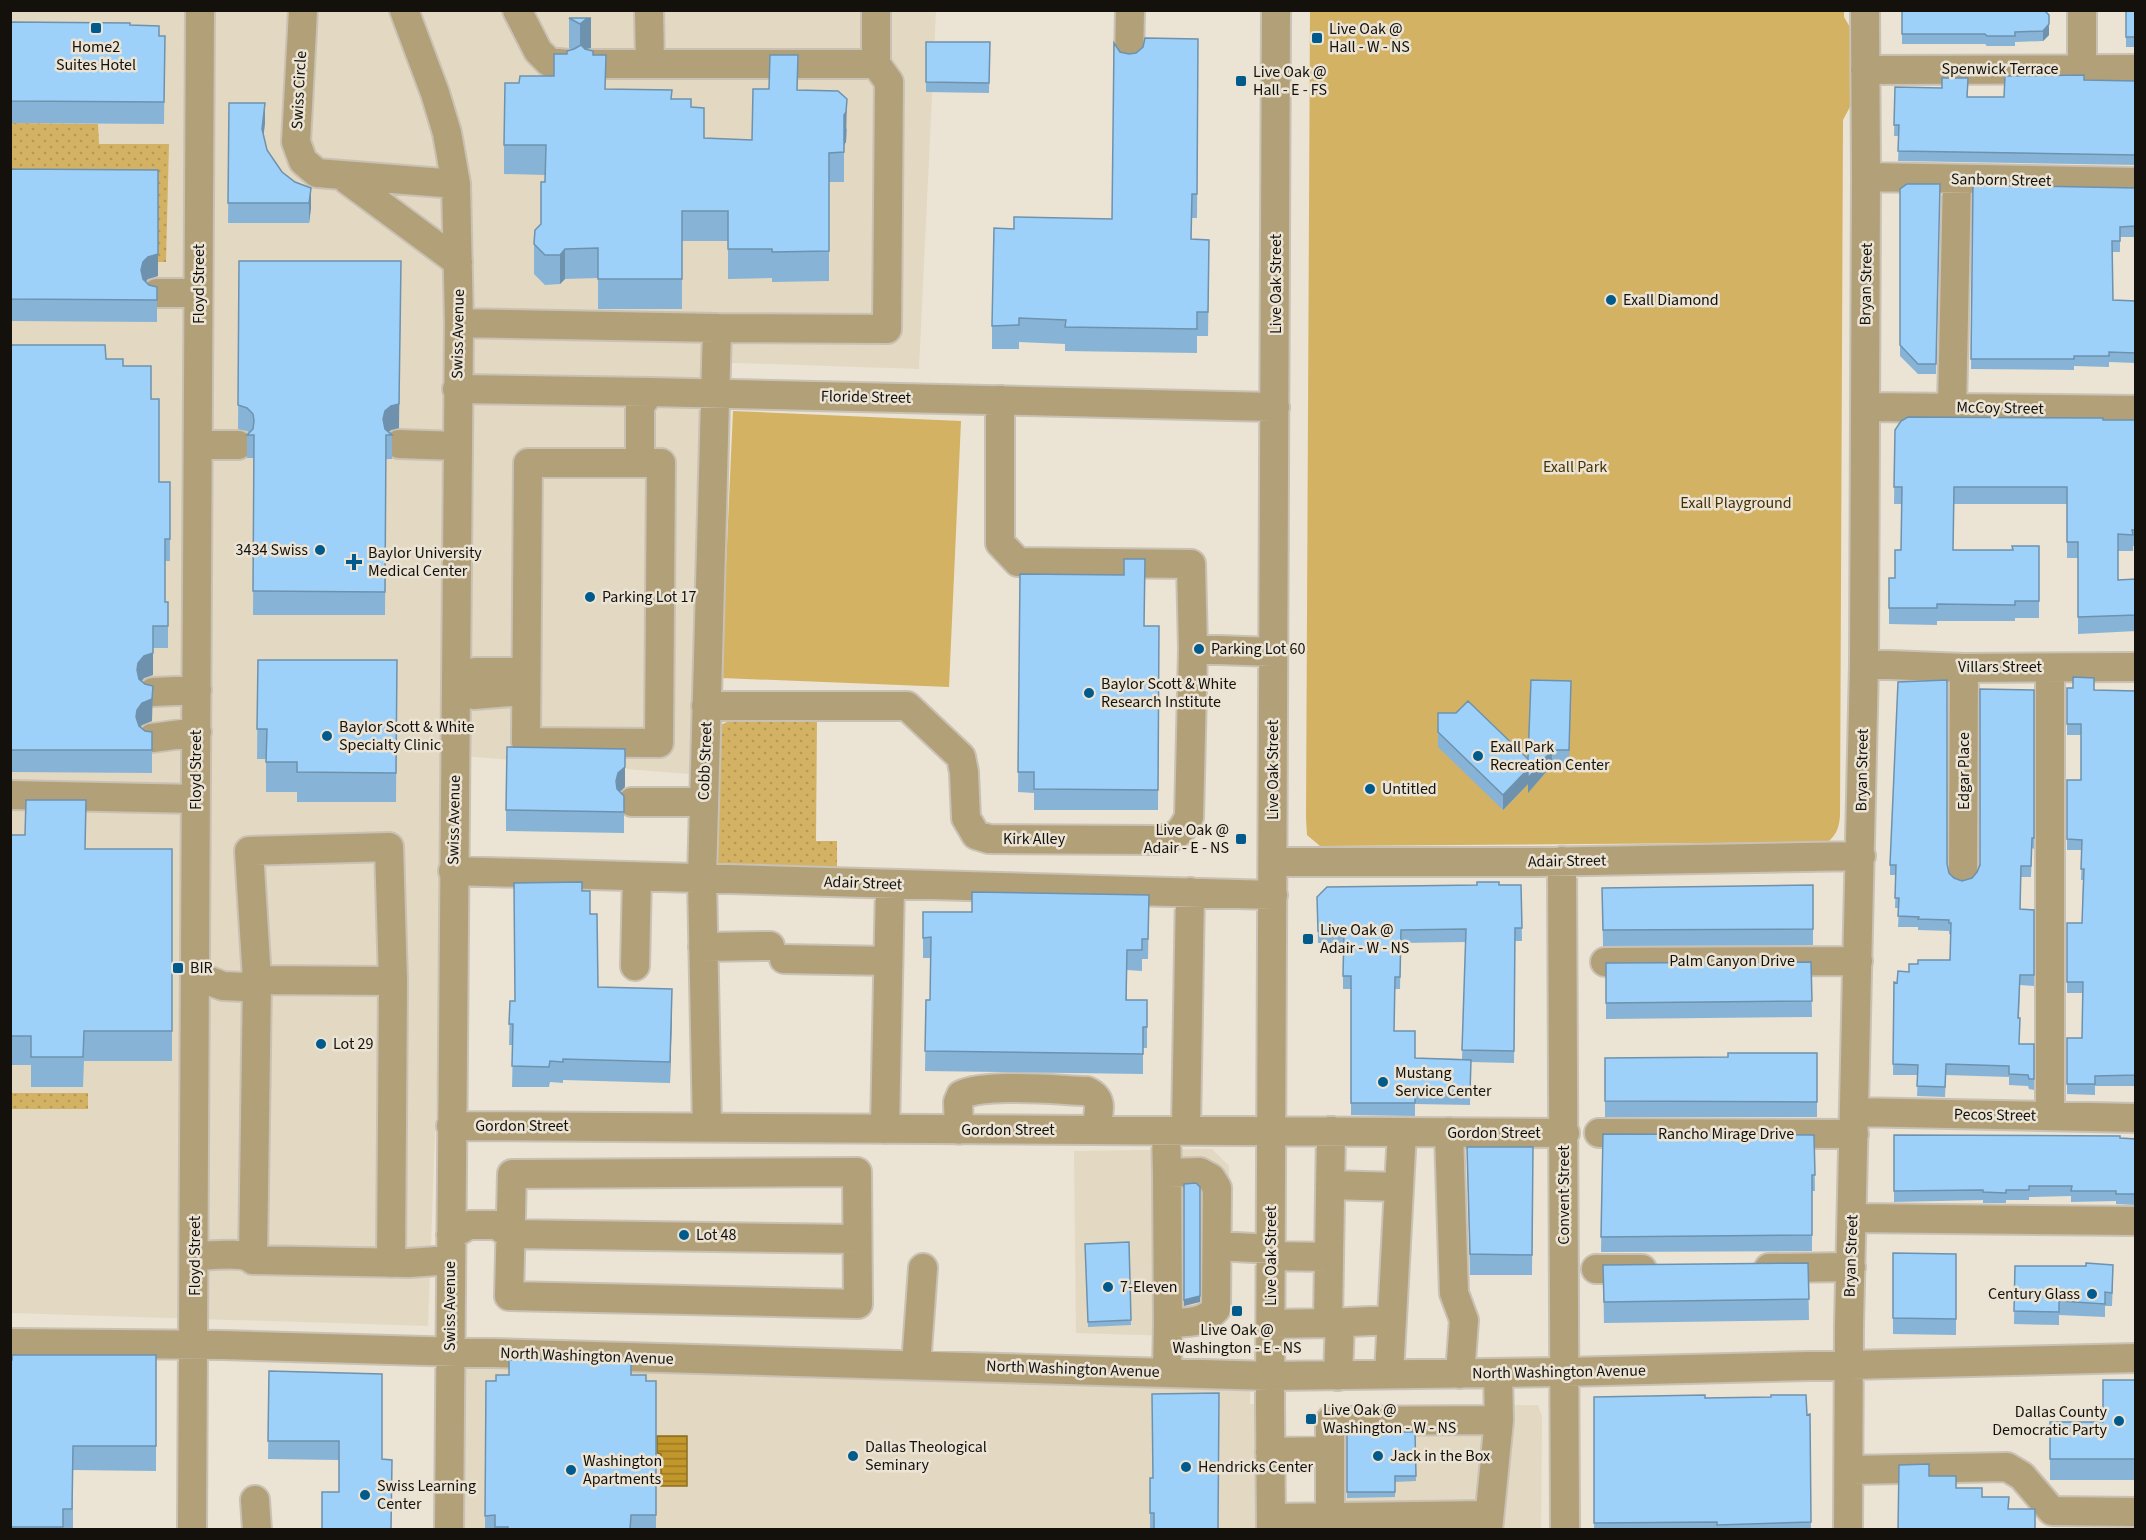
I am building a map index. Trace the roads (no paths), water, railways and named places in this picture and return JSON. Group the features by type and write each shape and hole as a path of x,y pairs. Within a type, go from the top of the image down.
{"street":[{"name":"Floyd Street","path":"192,1530 200,10"},
{"name":"Swiss Circle","path":"303,10 296,142 303,161 317,173 456,184"},
{"name":"Swiss Avenue","path":"404,10 435,93 447,133 456,184 459,323 449,1530"},
{"path":"518,10 538,51 549,62 580,64 876,64"},
{"path":"649,10 650,64"},
{"path":"459,323 717,328 888,328 889,82 876,64 876,10"},
{"path":"1129,62 1130,10"},
{"name":"Live Oak Street","path":"1271,1524 1276,10"},
{"name":"Bryan Street","path":"1848,1530 1849,1365 1864,664 1866,177 1864,10"},
{"path":"2082,10 2082,69"},
{"name":"Spenwick Terrace","path":"1865,70 2136,69"},
{"name":"Swiss Circle","path":"342,176 458,262"},
{"name":"Sanborn Street","path":"1866,177 2136,182"},
{"path":"1952,407 1957,179"},
{"path":"157,293 198,293"},
{"name":"Cobb Street","path":"707,1127 702,879 717,328"},
{"name":"Floride Street","path":"457,389 1275,407"},
{"path":"648,463 640,406 650,392"},
{"path":"1000,400 1000,543 1018,562 1191,564 1193,649 1273,652"},
{"name":"McCoy Street","path":"1864,407 2136,409"},
{"path":"399,444 457,446"},
{"path":"198,445 238,445"},
{"path":"528,463 661,463 659,743 526,742 526,682 528,463"},
{"name":"Kirk Alley","path":"706,706 907,706 961,757 966,818 976,835 989,839 1155,840 1172,838 1182,830 1189,817 1193,649"},
{"name":"Villars Street","path":"1864,664 1964,668 2136,667"},
{"name":"Edgar Place","path":"1963,875 1964,668"},
{"path":"2050,668 2050,1116"},
{"path":"457,685 475,672 516,672 526,682"},
{"path":"153,692 197,690"},
{"path":"152,738 197,732"},
{"path":"10,795 196,799"},
{"path":"632,802 704,802"},
{"path":"253,1260 257,980 249,851 389,847 393,981 391,1263"},
{"name":"Adair Street","path":"1273,862 1562,861 1861,856"},
{"name":"Convent Street","path":"1562,861 1565,1530"},
{"name":"Adair Street","path":"453,871 1273,895"},
{"path":"635,966 637,876"},
{"path":"885,1129 890,884"},
{"path":"1167,1372 1167,1173 1176,1130 1190,892"},
{"path":"703,947 888,961"},
{"name":"Palm Canyon Drive","path":"1605,962 1858,961"},
{"path":"196,976 226,968 246,970 257,980 393,981"},
{"path":"959,1130 958,1102 961,1095 970,1091 1017,1089 1086,1091 1095,1095 1099,1102 1096,1130"},
{"name":"Pecos Street","path":"1854,1123 2050,1116 2136,1118"},
{"name":"Rancho Mirage Drive","path":"1599,1133 1854,1123"},
{"name":"Gordon Street","path":"451,1126 1565,1133"},
{"path":"1331,1131 1329,1257 1338,1376"},
{"path":"1389,1374 1402,1132"},
{"path":"1449,1132 1454,1293 1464,1320 1460,1374"},
{"path":"857,1172 858,1304 509,1296 510,1234 512,1174 857,1172"},
{"path":"1167,1173 1200,1172 1211,1178 1217,1188 1218,1246 1216,1309 1200,1321 1167,1323"},
{"path":"1330,1185 1399,1186"},
{"path":"1852,1218 2136,1221"},
{"path":"195,1256 249,1256 253,1260 391,1263 469,1242 498,1241 510,1234 857,1239"},
{"path":"1218,1246 1329,1257"},
{"path":"1747,1268 1851,1267"},
{"path":"916,1365 923,1268"},
{"path":"1596,1269 1666,1269"},
{"path":"1271,1324 1392,1320"},
{"name":"North Washington Avenue","path":"10,1343 194,1345 1270,1376 1564,1372 2136,1358"},
{"path":"1271,1524 1330,1518 1488,1522 1499,1420 1498,1373"},
{"path":"1330,1518 1329,1421 1499,1420"},
{"path":"1270,1452 1330,1451"},
{"path":"1849,1470 2007,1467 2022,1476 2052,1511 2136,1512"},
{"path":"255,1500 257,1530"}],"place":[{"name":"Home2 Suites Hotel","path":"96,28"},
{"name":"Live Oak @ Hall - W - NS","path":"1317,38"},
{"name":"Live Oak @ Hall - E - FS","path":"1241,81"},
{"name":"Exall Diamond","path":"1611,300"},
{"name":"3434 Swiss","path":"320,550"},
{"name":"Baylor University Medical Center","path":"354,562"},
{"name":"Parking Lot 17","path":"590,597"},
{"name":"Parking Lot 60","path":"1199,649"},
{"name":"Baylor Scott & White Research Institute","path":"1089,693"},
{"name":"Baylor Scott & White Specialty Clinic","path":"327,736"},
{"name":"Exall Park Recreation Center","path":"1478,756"},
{"name":"Untitled","path":"1370,789"},
{"name":"Live Oak @ Adair - E - NS","path":"1241,839"},
{"name":"Live Oak @ Adair - W - NS","path":"1308,939"},
{"name":"BIR","path":"178,968"},
{"name":"Lot 29","path":"321,1044"},
{"name":"Mustang Service Center","path":"1383,1082"},
{"name":"Lot 48","path":"684,1235"},
{"name":"7-Eleven","path":"1108,1287"},
{"name":"Century Glass","path":"2092,1294"},
{"name":"Live Oak @ Washington - E - NS","path":"1237,1311"},
{"name":"Live Oak @ Washington - W - NS","path":"1311,1419"},
{"name":"Dallas County Democratic Party","path":"2119,1421"},
{"name":"Dallas Theological Seminary","path":"853,1456"},
{"name":"Jack in the Box","path":"1378,1456"},
{"name":"Hendricks Center","path":"1186,1467"},
{"name":"Washington Apartments","path":"571,1470"},
{"name":"Swiss Learning Center","path":"365,1495"}],"park label":[{"name":"Exall Park","path":"1575,467"},
{"name":"Exall Playground","path":"1736,503"}]}
